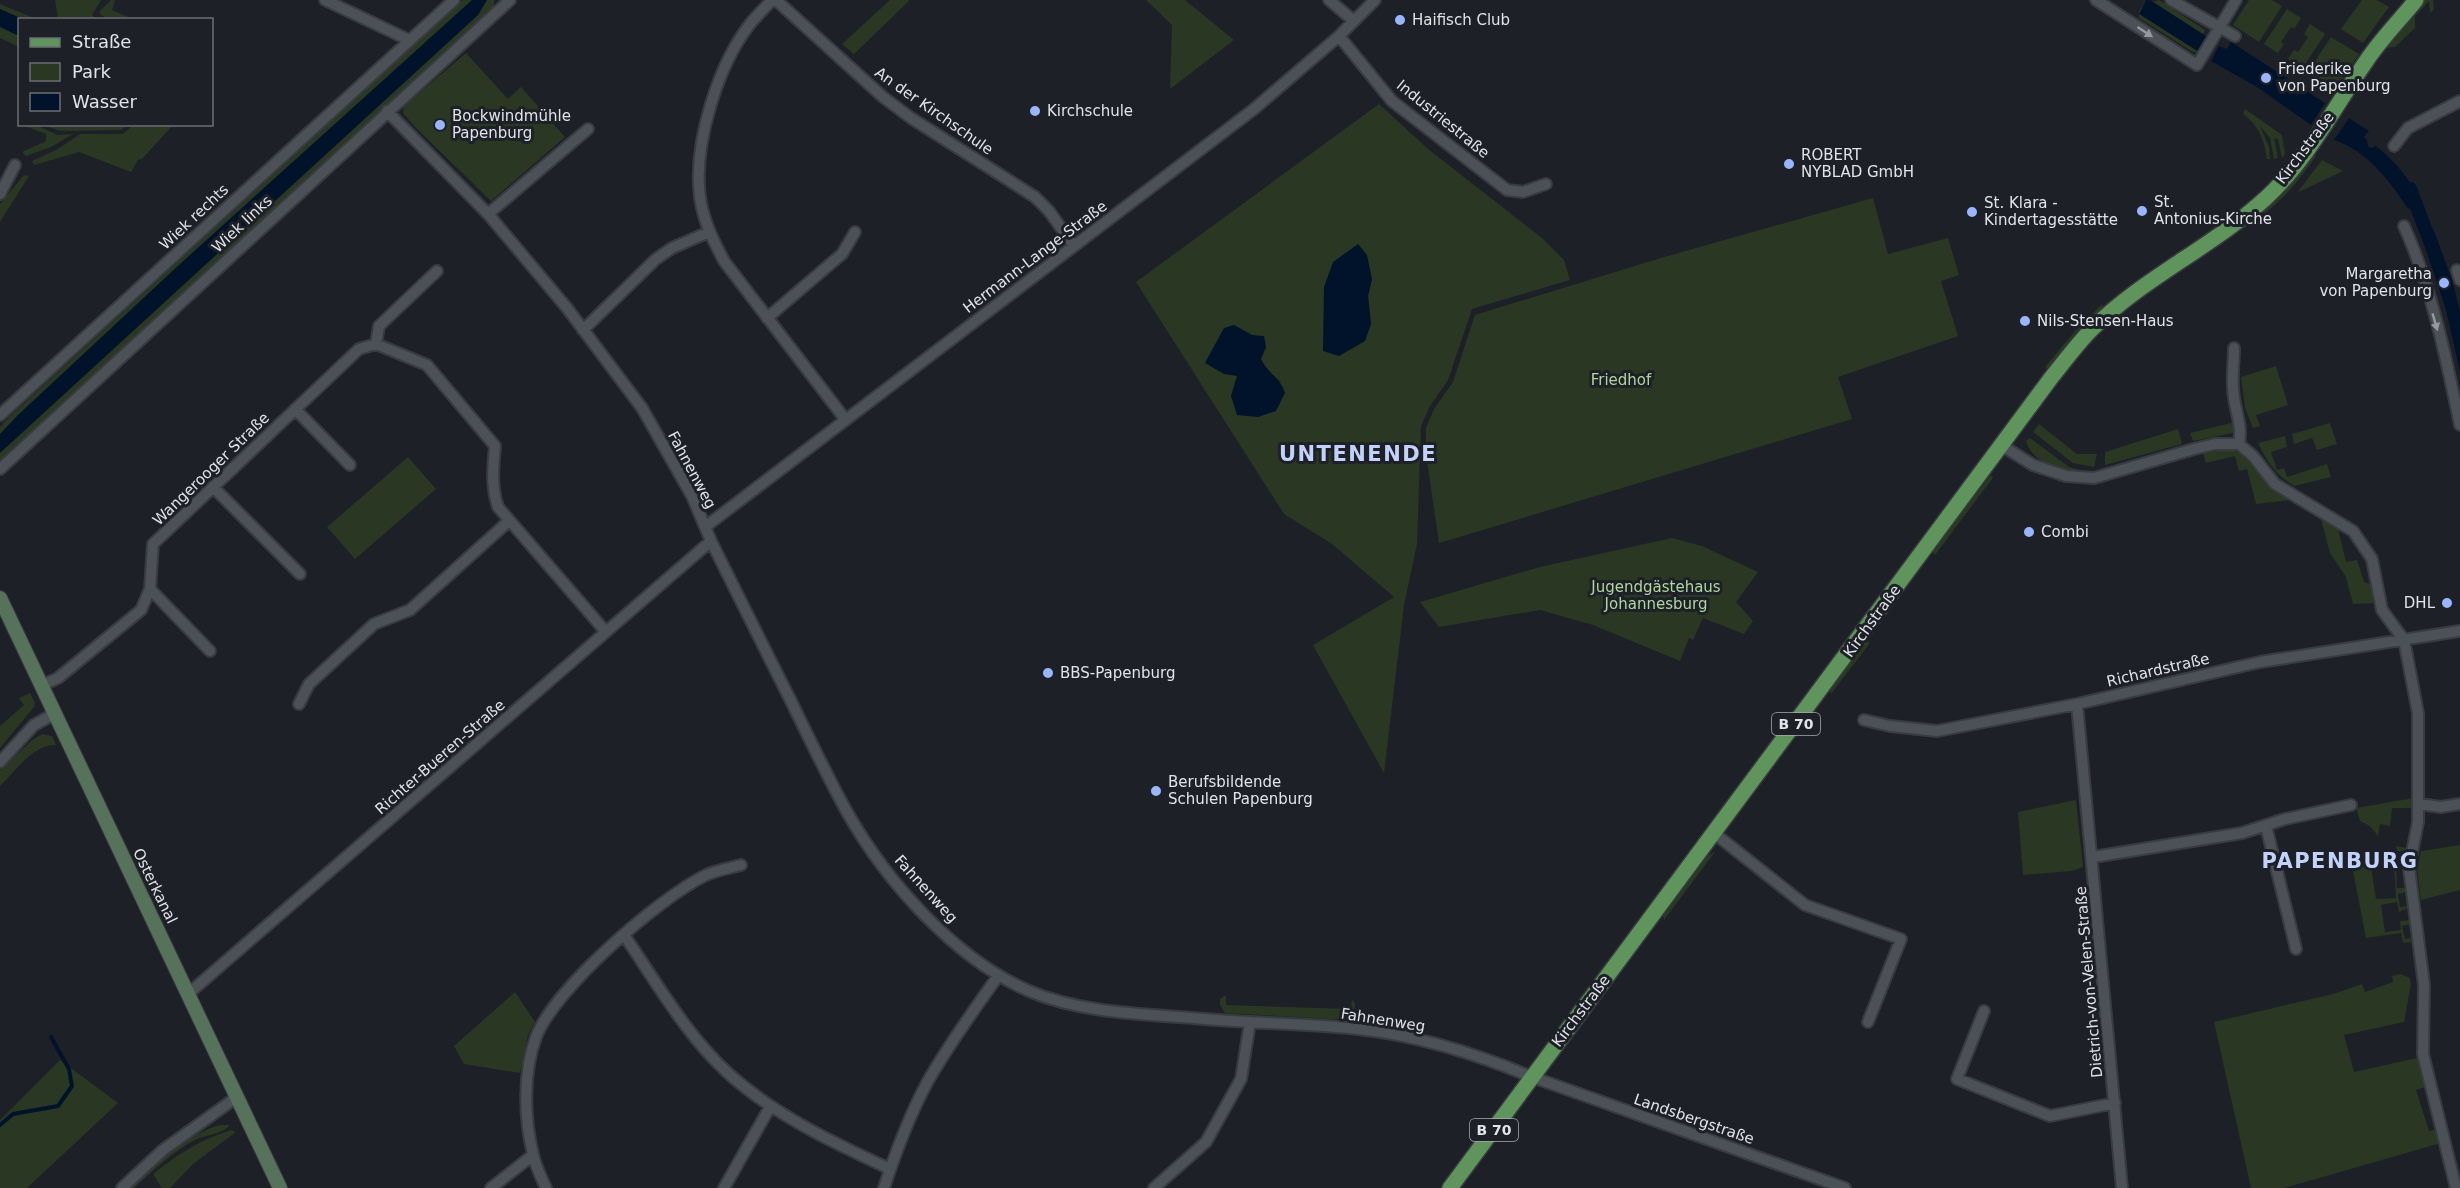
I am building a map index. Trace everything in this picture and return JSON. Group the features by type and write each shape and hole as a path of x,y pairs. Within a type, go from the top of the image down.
{"main road":[{"name":"Kirchstraße","path":"1450,1188 2051,378 2092,329 2128,298 2220,236 2268,196 2290,172 2369,57 2416,0"},
{"name":"Osterkanal","path":"0,598 280,1188"}],"street":[{"path":"325,0 409,40"},
{"name":"Wiek rechts","path":"0,415 454,0"},
{"path":"774,0 750,24 729,59 715,89 700,155 700,196 709,232 724,261 845,419"},
{"name":"An der Kirchschule","path":"774,0 883,97 1035,197 1049,211 1074,246"},
{"path":"1329,0 1354,21"},
{"name":"Hermann-Lange-Straße","path":"705,527 1254,109 1339,36 1376,0"},
{"path":"2171,0 2235,36"},
{"path":"2100,1 2197,64 2236,0"},
{"name":"Wiek links","path":"0,469 506,1"},
{"name":"Industriestraße","path":"1339,36 1392,101 1507,190 1523,192 1546,184"},
{"path":"2394,146 2408,128 2460,101"},
{"name":"Fahnenweg","path":"387,111 488,214 583,330 642,408 692,496 711,541 848,813 887,871 928,918 961,947 998,976 1032,992 1073,1004 1132,1012 1359,1029 1397,1035 1483,1058 1532,1077"},
{"path":"488,214 588,129"},
{"path":"0,194 15,165"},
{"path":"2404,226 2422,275 2460,425"},
{"path":"583,330 657,259 672,248 709,232"},
{"path":"767,318 842,254 855,232"},
{"path":"437,272 379,326 376,344 427,365 495,446 492,475 498,507 606,632"},
{"name":"Wangerooger Straße","path":"41,686 58,678 141,610 150,589 153,544 359,348 376,344"},
{"path":"2234,348 2232,388 2240,418 2240,444"},
{"path":"295,409 350,465"},
{"path":"2001,445 2033,465 2066,476 2094,478 2215,444 2240,444 2253,456 2275,484 2353,531 2372,559 2382,610 2404,640 2418,713 2418,822 2409,868 2424,985 2423,1054 2456,1188"},
{"path":"214,488 300,574"},
{"path":"299,704 309,684 374,624 410,610 509,521"},
{"name":"Richter-Bueren-Straße","path":"188,994 711,541"},
{"path":"150,589 210,651"},
{"name":"Richardstraße","path":"1864,720 1890,726 1937,731 2077,704 2260,662 2460,631"},
{"name":"Dietrich-von-Velen-Straße","path":"2077,704 2122,1188"},
{"path":"0,762 34,725 54,714"},
{"path":"2419,804 2441,807 2460,804"},
{"path":"2093,857 2242,833 2285,819 2351,805"},
{"path":"2266,826 2296,950"},
{"path":"1714,833 1805,905 1901,939 1868,1022"},
{"path":"546,1188 533,1155 527,1116 527,1079 536,1036 565,990 657,906 707,875 741,865"},
{"path":"624,936 684,1024 728,1073 770,1107 841,1146 890,1169"},
{"path":"884,1188 912,1113 928,1080 952,1041 998,976"},
{"path":"1984,1011 1957,1079 2050,1116 2115,1103"},
{"path":"1154,1188 1206,1142 1241,1079 1250,1022"},
{"name":"Landsbergstraße","path":"1532,1077 1845,1188"},
{"path":"122,1188 163,1150 237,1097"},
{"path":"724,1188 770,1107"},
{"path":"491,1188 533,1155"}],"green space":[{"path":"55,0 101,0 92,15 96,18 58,18"},
{"path":"111,0 115,0 112,10 131,18 106,18 99,12"},
{"path":"463,0 494,0 494,6 385,110 0,466 0,427 9,417"},
{"path":"890,0 910,0 854,54 842,44"},
{"path":"1146,0 1185,0 1234,40 1170,89 1172,25"},
{"path":"2146,0 2154,2 2159,0 2205,30 2203,34 2206,36 2199,52 2193,52 2139,18 2139,11"},
{"path":"2249,0 2272,0 2282,6 2259,42 2233,25"},
{"path":"2362,0 2377,0 2389,7 2363,43 2341,29"},
{"path":"2425,0 2433,0 2434,9 2430,13 2429,1 2415,16 2415,28 2395,47 2385,48"},
{"path":"0,4 34,18 18,18 18,47 0,38"},
{"path":"2287,9 2301,18 2294,29 2291,27 2281,42 2284,44 2278,53 2264,44"},
{"path":"2310,24 2325,34 2302,69 2288,59 2294,50 2298,52 2308,37 2304,34"},
{"path":"2331,37 2359,54 2335,90 2308,72"},
{"path":"466,53 508,99 521,87 565,137 491,201 403,113 404,106"},
{"path":"1379,104 1428,149 1542,238 1564,260 1570,280 1472,309 1448,380 1430,406 1421,426 1417,544 1404,605 1384,773 1313,645 1394,597 1332,544 1284,514 1136,282","holes":["1358,244 1372,279 1368,296 1371,324","1234,325 1252,335 1266,347 1261,359 1266,370 1281,382 1231,396 1238,375"]},
{"path":"2245,109 2282,135 2285,154 2282,158 2278,139 2274,138 2278,158 2274,159 2270,138 2260,126 2269,147 2270,159 2267,159 2260,134 2243,114"},
{"path":"25,126 40,126 58,135 73,134 51,147 26,156 22,152 46,141 46,134"},
{"path":"47,126 126,126 121,130 60,131"},
{"path":"132,126 172,126 142,159 138,160 131,172 79,152 34,165 32,161 58,149 80,134 123,134"},
{"path":"2313,154 2316,156 2298,180 2264,214 2264,210 2289,185"},
{"path":"2322,160 2343,171 2297,193"},
{"path":"24,175 29,176 0,222 0,204"},
{"name":"Friedhof","path":"1873,198 1888,254 1948,238 1959,275 1941,281 1958,336 1838,377 1852,419 1439,543 1426,454 1426,428 1434,409 1453,382 1475,315 1661,258"},
{"path":"2102,304 2103,309 2077,331 2048,369 2045,367 2075,331"},
{"path":"2276,366 2288,405 2256,415 2260,426 2253,428 2245,408 2241,377"},
{"path":"2235,422 2233,433 2193,441 2190,433"},
{"path":"2330,423 2337,444 2317,450 2312,438 2294,444 2292,434"},
{"path":"2039,424 2077,454 2097,454 2094,467 2073,463 2033,432"},
{"path":"2178,429 2182,444 2105,465 2105,452"},
{"path":"2285,436 2287,447 2271,452 2277,470 2284,468 2287,477 2327,464 2331,477 2294,486 2282,478 2258,443"},
{"path":"2030,438 2069,467 2089,473 2062,469 2043,461 2030,449 2026,441"},
{"path":"2229,449 2241,453 2267,483 2290,500 2256,504 2247,469 2239,471 2235,456 2206,463 2203,453"},
{"path":"408,457 436,489 355,559 327,527"},
{"path":"1990,476 1993,476 1992,479 1935,555 1932,551"},
{"path":"2321,519 2338,529 2346,562 2357,560 2364,582 2373,585 2376,603 2353,604 2346,577 2330,553"},
{"name":"Jugendgästehaus Johannesburg","path":"1672,538 1702,546 1758,572 1736,602 1753,621 1744,634 1703,618 1693,640 1689,638 1680,661 1593,625 1540,610 1439,627 1420,602 1540,567"},
{"path":"1866,640 1870,643 1831,694 1830,689"},
{"path":"30,693 35,703 34,707 0,748 0,726 24,705 19,698"},
{"path":"42,734 52,736 56,745 40,749 32,754 0,786 0,770 31,741"},
{"path":"2414,798 2414,821 2408,849 2405,851 2397,851 2396,846 2406,848 2412,821 2412,808 2392,808 2390,826 2380,824 2378,836 2370,826 2360,821 2356,808"},
{"path":"2076,800 2083,867 2072,871 2023,875 2018,812"},
{"path":"2460,845 2460,890 2421,900 2417,868 2421,851"},
{"path":"2376,850 2372,873 2376,899 2396,898 2394,864 2398,860 2406,863 2405,866 2396,866 2397,888 2406,888 2406,892 2398,894 2400,907 2408,906 2408,908 2399,912 2397,902 2381,905 2385,932 2401,930 2400,921 2410,920 2411,924 2402,926 2405,939 2413,938 2411,942 2403,943 2401,933 2366,938 2353,871 2354,854"},
{"path":"1715,852 1664,920 1663,915 1705,857"},
{"path":"2400,974 2410,978 2411,984 2404,1022 2344,1035 2354,1072 2417,1058 2425,1087 2416,1090 2429,1131 2438,1129 2441,1143 2284,1188 2251,1188 2214,1022 2333,994 2362,984 2365,992 2393,982 2392,976"},
{"path":"515,992 535,1022 528,1035 520,1073 464,1064 454,1046"},
{"path":"1226,995 1226,1005 1351,1009 1352,999 1355,1003 1354,1013 1346,1020 1225,1013 1220,1005 1220,999"},
{"path":"60,1060 118,1103 27,1188 0,1188 0,1120"},
{"path":"220,1125 230,1125 178,1150 134,1188 130,1188 183,1143"},
{"path":"232,1130 236,1132 193,1164 170,1188 162,1188 153,1174 190,1148"}],"water":[{"path":"472,0 487,0 478,15 0,453 0,434 18,415 180,264"},
{"path":"2146,0 2150,0 2206,36 2208,38 2199,52 2139,14"},
{"path":"0,9 21,18 18,18 18,36 0,27"},
{"path":"2231,42 2325,103 2311,125 2257,87 2211,61 2219,46 2227,49"},
{"path":"2349,118 2369,131 2364,137 2368,147 2376,146 2390,158 2422,202 2408,209 2377,168 2357,151 2334,140"},
{"path":"2434,231 2452,280 2460,311 2460,372 2446,310 2421,235"},
{"path":"1358,244 1367,255 1372,279 1368,296 1371,324 1365,341 1339,356 1323,351 1324,287 1333,262"},
{"path":"1234,325 1252,335 1264,336 1266,347 1261,359 1285,393 1276,411 1258,417 1237,415 1231,396 1237,376 1224,374 1205,363 1224,328"}],"waterway":[{"path":"2410,189 2433,249"},
{"path":"0,1125 13,1114 58,1106 72,1086 69,1069 51,1037"}],"place":[{"name":"Haifisch Club","path":"1400,20"},
{"name":"Friederike von Papenburg","path":"2266,78"},
{"name":"Kirchschule","path":"1035,111"},
{"name":"Bockwindmühle Papenburg","path":"440,125"},
{"name":"ROBERT NYBLAD GmbH","path":"1789,164"},
{"name":"St. Antonius-Kirche","path":"2142,211"},
{"name":"St. Klara - Kindertagesstätte","path":"1972,212"},
{"name":"Margaretha von Papenburg","path":"2444,283"},
{"name":"Nils-Stensen-Haus","path":"2025,321"},
{"name":"Combi","path":"2029,532"},
{"name":"DHL","path":"2447,603"},
{"name":"BBS-Papenburg","path":"1048,673"},
{"name":"Berufsbildende Schulen Papenburg","path":"1156,791"}],"district":[{"name":"UNTENENDE","path":"1358,454"},
{"name":"PAPENBURG","path":"2340,861"}]}
